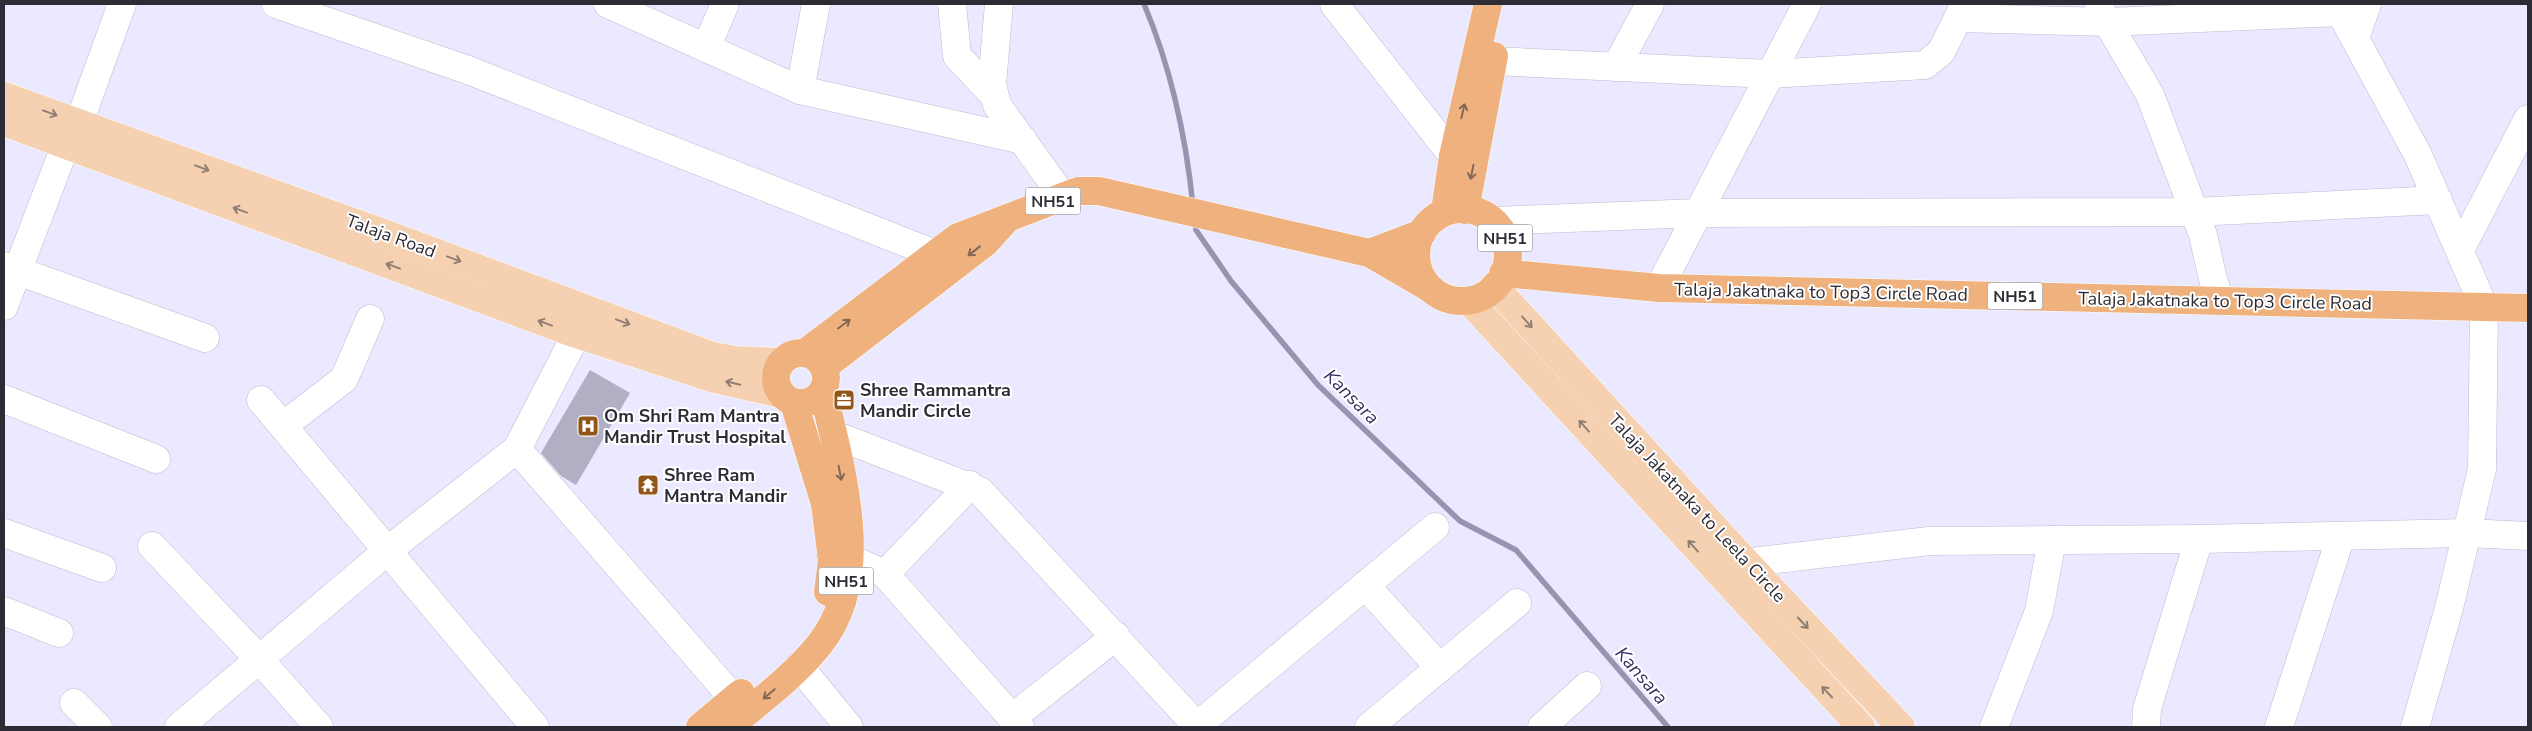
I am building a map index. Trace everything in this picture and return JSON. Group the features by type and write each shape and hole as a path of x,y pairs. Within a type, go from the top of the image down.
{"highway":[{"path":"1431,290 1419,272 1416,252 1422,232 1436,217 1455,211 1452,156 1488,4"},
{"name":"NH51","path":"1499,280 1508,258 1505,238 1493,221 1475,211 1455,211 1506,4"},
{"name":"NH51","path":"809,368 935,254 966,232 1009,218 1078,191 1100,191 1365,252 1448,300 1469,301"},
{"name":"NH51","path":"700,727 778,662 814,625 828,597 841,557 825,504 788,398 776,378 809,368 985,242 1009,218"},
{"path":"1365,252 1422,232"},
{"path":"1469,301 1488,293 1499,280"},
{"name":"Talaja Jakatnaka to Top3 Circle Road","path":"1499,280 1659,288 2528,308"},
{"name":"NH51","path":"788,398 811,402 809,368"},
{"name":"NH51","path":"729,727 799,666 820,644 841,609 841,557 848,512 832,434 809,368"}],"main road":[{"name":"Talaja Road","path":"4,96 73,130 577,334 711,378 788,398"},
{"name":"Talaja Road","path":"4,122 73,130 719,357 809,368"},
{"name":"Talaja Jakatnaka to Leela Circle","path":"1499,280 1747,563 1901,727"},
{"name":"Talaja Jakatnaka to Leela Circle","path":"1469,301 1860,727"}],"street":[{"path":"4,306 10,269 73,130 122,4"},
{"path":"276,4 468,70 935,254"},
{"path":"608,4 800,90 1023,140"},
{"path":"706,48 726,4"},
{"path":"800,90 816,4"},
{"path":"952,4 957,56 993,94"},
{"path":"999,4 992,84 993,94 997,105 1063,197"},
{"path":"1334,4 1452,156"},
{"path":"1616,67 1650,4"},
{"path":"1659,288 1807,4"},
{"path":"2355,38 2367,4"},
{"path":"1493,61 1770,74 1925,65 1941,52 1961,11 2102,13 2339,8 2418,154 2484,307 2482,469 2449,608 2415,727"},
{"path":"2102,13 2150,95 2203,235 2220,301"},
{"path":"2460,250 2528,119"},
{"path":"1493,221 1698,213 2194,212 2438,200"},
{"path":"10,269 205,338"},
{"path":"180,727 387,551 517,448 589,310"},
{"path":"283,426 344,379 370,319"},
{"path":"4,399 156,459"},
{"path":"261,400 535,727"},
{"path":"832,434 970,485 987,496 1198,727 1436,527"},
{"path":"517,448 734,699"},
{"path":"885,574 970,485"},
{"path":"4,533 102,568"},
{"path":"1712,567 1929,541 2199,539 2467,533 2528,536"},
{"path":"2279,727 2341,536"},
{"path":"2146,727 2147,709 2199,539"},
{"path":"1994,727 2039,611 2052,540"},
{"path":"152,546 259,659 319,727"},
{"path":"841,557 885,574 1016,722 1116,636"},
{"path":"1365,585 1440,668"},
{"path":"1369,727 1517,603"},
{"path":"4,611 59,632"},
{"path":"799,666 847,727"},
{"path":"1542,727 1587,686"},
{"path":"74,703 98,727"}],"building":[{"path":"590,370 630,393 576,485 561,476 541,453"}],"waterway":[{"name":"Kansara","path":"1144,4 1170,78 1182,129 1193,206"},
{"name":"Kansara","path":"1195,220 1196,230 1231,281 1318,385 1460,521 1516,550 1668,727"}],"place":[{"name":"Shree Rammantra Mandir Circle","path":"844,400"},
{"name":"Om Shri Ram Mantra Mandir Trust Hospital","path":"588,426"},
{"name":"Shree Ram Mantra Mandir","path":"648,485"}]}
